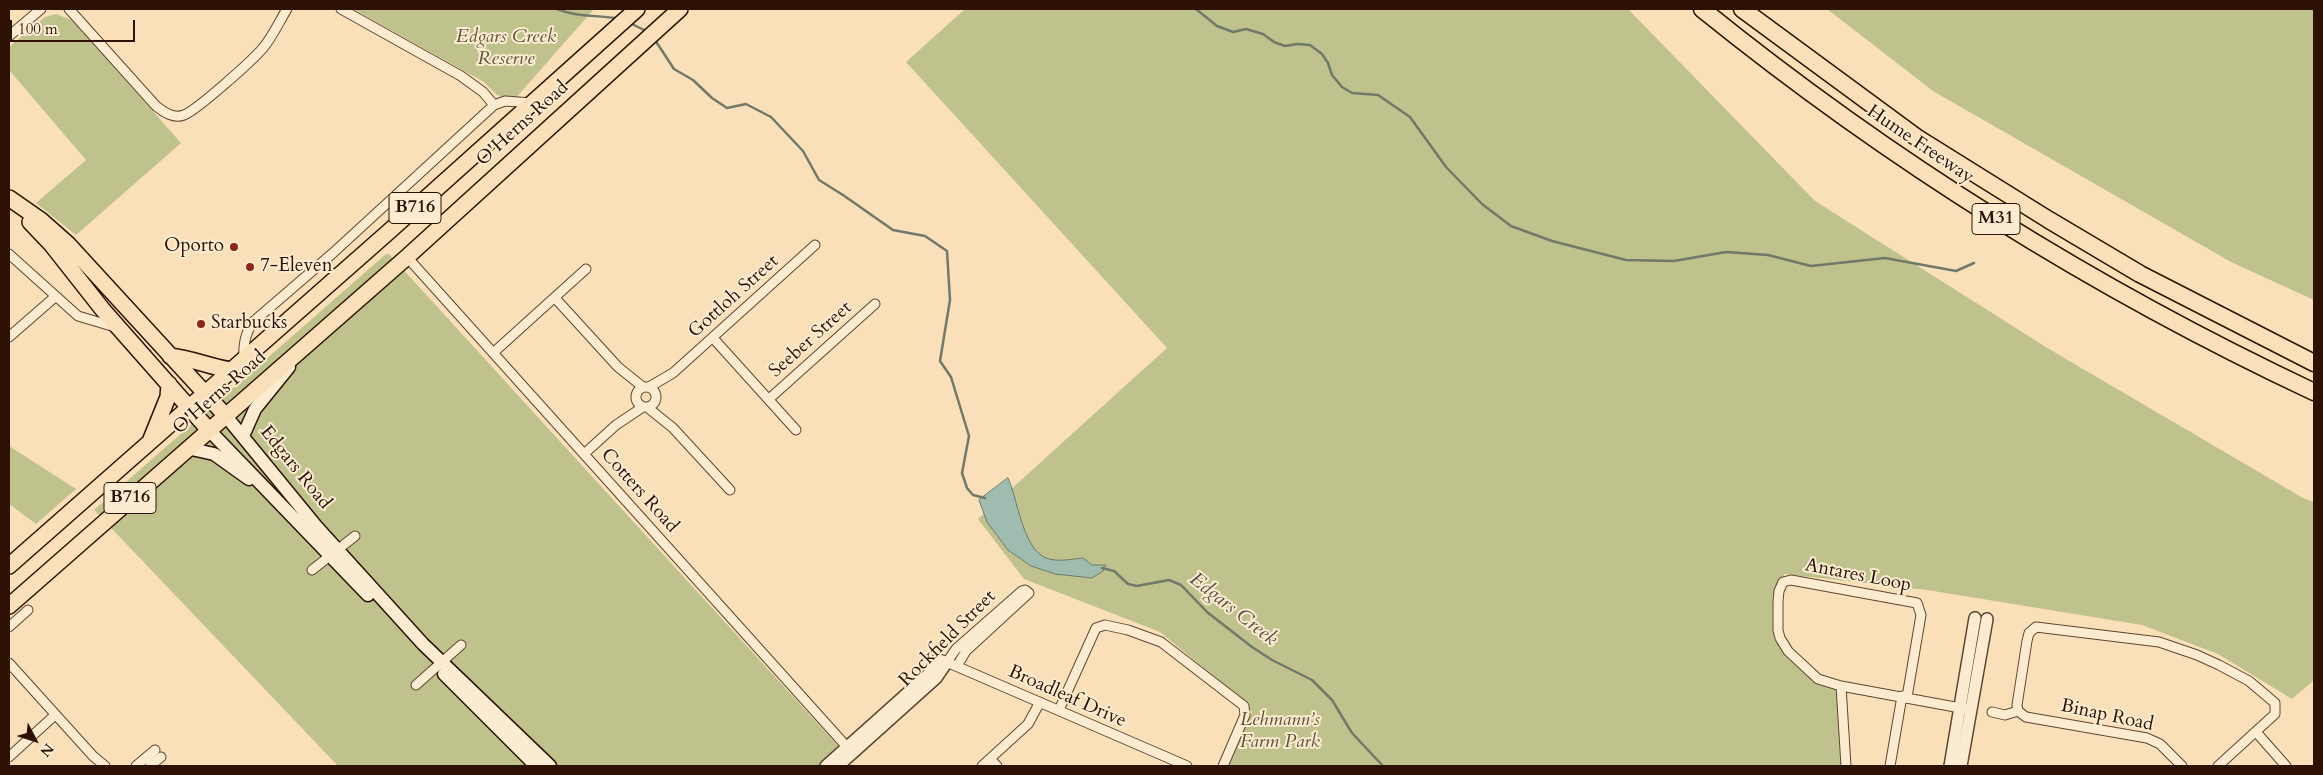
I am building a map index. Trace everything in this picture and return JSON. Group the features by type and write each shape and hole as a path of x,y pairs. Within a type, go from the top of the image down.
{"highway":[{"name":"Hume Freeway","path":"1702,9 1853,124 2036,245 2166,317 2314,392"},
{"name":"Hume Freeway","path":"1742,9 1819,68 1916,137 2049,220 2140,274 2314,363"}],"main road":[{"name":"O'Herns Road","path":"9,606 406,256 680,9"},
{"name":"O'Herns Road","path":"9,566 635,10"},
{"name":"Edgars Road","path":"9,199 51,244 120,329 208,429 270,493 334,553 536,766"},
{"name":"Edgars Road","path":"9,199 42,221 68,244 170,356 206,392 243,436 334,553"},
{"path":"243,436 255,409 311,340"},
{"path":"170,356 187,358 207,366 231,370"},
{"path":"149,442 168,397 169,384"},
{"path":"187,448 214,454 270,493"},
{"name":"Edgars Road","path":"440,665 550,766"}],"street":[{"path":"9,36 41,9"},
{"path":"69,9 156,106 165,112 177,116 185,115 197,107 256,56 272,35 287,9"},
{"path":"341,9 461,76 483,92 494,105 505,101 532,103"},
{"name":"O'Herns Road","path":"244,359 243,349 247,333 253,322 333,253 494,105"},
{"name":"Gottloh Street","path":"651,392 816,245"},
{"path":"9,254 81,318 99,321 120,329"},
{"name":"Cotters Road","path":"406,256 850,750"},
{"path":"493,353 586,269"},
{"path":"9,337 56,296"},
{"path":"555,298 618,368 640,402 673,428 730,490"},
{"name":"Seeber Street","path":"769,400 874,304"},
{"path":"713,338 796,430"},
{"path":"618,368 651,392 673,428"},
{"path":"640,402 652,404 651,392"},
{"path":"584,454 651,392"},
{"path":"312,570 355,536"},
{"name":"Antares Loop","path":"1905,696 1921,615 1917,603 1791,580 1783,582 1779,591 1778,630 1784,645 1818,679 1841,686 1966,708"},
{"path":"9,628 28,610"},
{"name":"Rockfield Street","path":"826,766 850,750 936,678 944,661 956,649 997,618"},
{"path":"1962,766 1975,618"},
{"path":"1950,766 1987,619"},
{"path":"1059,710 1096,628 1105,625 1146,635 1174,650 1244,706 1245,715 1223,766"},
{"path":"1992,712 2005,715 2018,711 2017,705 2029,633 2036,627 2087,635 2158,642 2197,655 2219,665 2249,681 2275,702 2275,714 2218,766"},
{"path":"416,685 461,645"},
{"name":"Broadleaf Drive","path":"944,661 1187,766"},
{"path":"9,664 93,756 105,766"},
{"path":"1841,686 1846,766"},
{"path":"1890,766 1905,696"},
{"path":"982,766 1028,724 1040,702"},
{"name":"Binap Road","path":"2018,711 2026,717 2147,738 2160,744 2182,766"},
{"path":"9,757 55,715"},
{"path":"2256,732 2286,766"},
{"name":"Rockfield Street","path":"838,766 850,750"},
{"path":"136,766 158,753 150,766"},
{"path":"93,756 99,766"},
{"path":"990,758 998,766"}],"green space":[{"name":"Edgars Creek Reserve","path":"353,9 594,9 514,100 497,95 484,82"},
{"name":"Lehmann’s Farm Park","path":"965,9 1628,9 1815,201 2049,349 2303,498 2314,502 2314,680 2292,699 2218,654 2142,625 1927,590 1784,574 1780,638 1812,674 1841,686 1846,766 1227,766 1252,712 1243,700 1160,632 1024,579 978,519 1167,348 906,62"},
{"path":"1827,9 2314,9 2314,300 2231,262 1933,91"},
{"path":"56,14 72,20 181,143 76,235 36,203 86,160 9,70 9,47 45,17"},
{"path":"386,254 389,254 839,747 818,766 338,766 94,510"},
{"path":"9,446 76,489 36,524 9,504"}],"shaded area":[{"path":"1008,478 1021,521 1030,543 1037,551 1048,559 1083,558 1092,565 1106,565 1103,571 1092,578 1055,574 1031,566 1008,550 987,522 979,500"}],"waterway":[{"name":"Edgars Creek","path":"557,9 578,15 615,18"},
{"path":"1196,9 1217,26 1233,32 1246,29 1263,34 1274,42 1285,46 1297,44 1310,45 1322,54 1328,63 1332,75 1342,87 1352,93 1378,95 1410,117 1446,167 1482,204 1511,226 1552,241 1626,260 1674,261 1726,252 1768,255 1811,266 1885,258 1956,271 1974,263"},
{"name":"Edgars Creek","path":"630,23 648,32"},
{"name":"Edgars Creek","path":"655,40 674,69 693,80 712,98 727,108 746,104 771,117 803,151 819,180 893,230 925,236 947,251 950,300 940,361 951,377 969,436 962,473 967,488 973,495 985,498"},
{"name":"Edgars Creek","path":"1102,568 1114,571 1128,584 1137,586 1169,580 1181,585 1207,612 1252,647 1272,660 1312,680 1332,700 1352,733 1383,766"}],"place":[{"name":"Oporto","path":"234,247"},
{"name":"7-Eleven","path":"250,267"},
{"name":"Starbucks","path":"201,324"}]}
